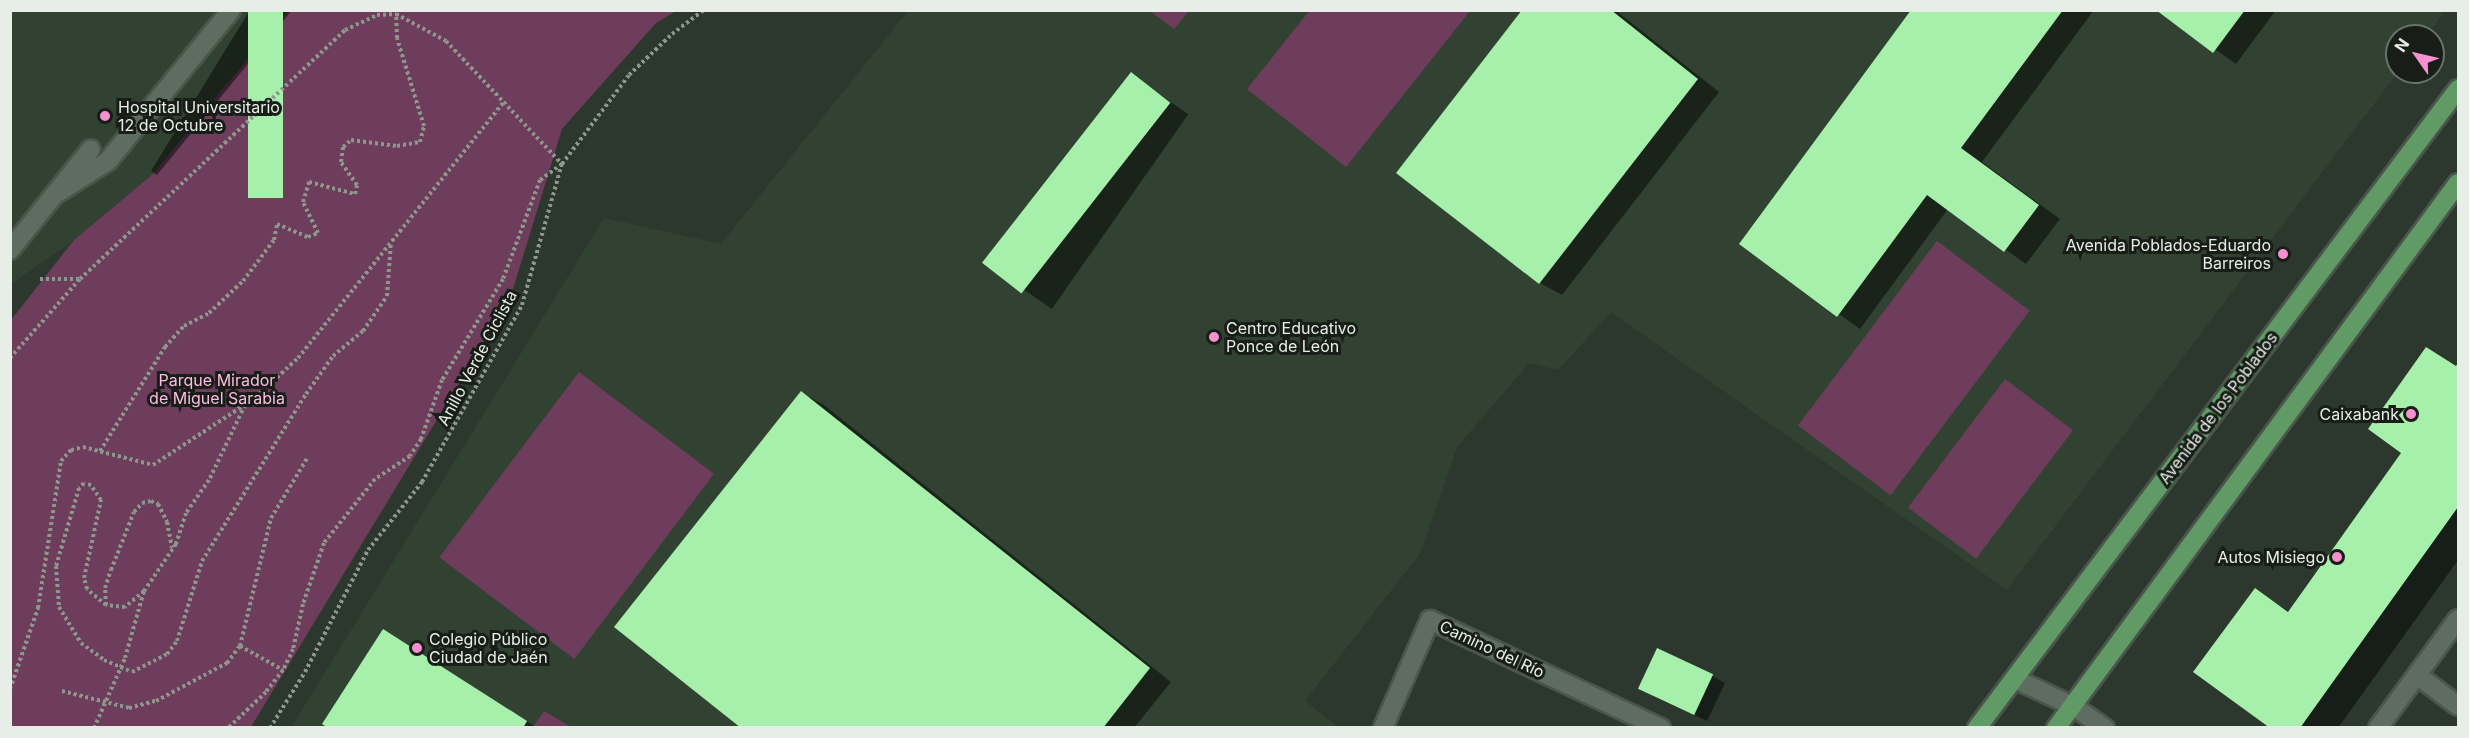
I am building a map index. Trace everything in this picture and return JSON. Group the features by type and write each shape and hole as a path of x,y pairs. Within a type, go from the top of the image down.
{"main road":[{"name":"Avenida de los Poblados","path":"1977,728 2458,88"},
{"path":"2056,728 2458,183"}],"street":[{"path":"59,192 108,161 231,10"},
{"path":"10,250 59,192 91,149"},
{"path":"2378,728 2458,619"},
{"name":"Camino del Río","path":"1383,728 1430,620 1661,728"},
{"path":"2417,675 2458,706"},
{"path":"2015,679 2073,706 2105,728"}],"path":[{"name":"Anillo Verde Ciclista","path":"270,728 305,672 368,550 422,482 522,305 562,164 629,75 672,34 704,10"},
{"path":"100,451 165,347 183,326 209,313 243,281 274,240 277,224 308,237 318,233 303,202 309,182 355,194 357,185 341,162 343,147 351,140 397,146 420,142 424,126 397,38 396,14"},
{"path":"10,358 80,279 345,30 377,15 396,14 446,41 562,164 540,180 503,279 442,380 421,439 410,456 375,479 324,543 303,604 293,649 283,670 266,692 228,728"},
{"path":"10,689 38,608 61,461 71,450 100,451 153,465 245,405 298,358 504,102"},
{"path":"245,405 209,480 186,513 172,549 144,591 125,607 106,605 87,589 84,578 101,500 97,490 84,483 76,497 56,566 59,607 81,643 120,669 132,672 153,663 177,640 202,561 306,394 333,356 363,331 387,296 392,242"},
{"path":"40,279 80,279"},
{"path":"62,691 129,708 156,701 227,663 240,646 271,518 308,457"},
{"path":"106,605 105,588 111,570 134,512 142,503 152,501 158,504 167,522 172,549"},
{"path":"94,728 120,669 144,591"},
{"path":"240,646 283,670"}],"shaded area":[{"name":"Hospital Universitario 12 de Octubre","path":"11,11 288,11 153,174 74,240 11,284"},
{"path":"908,11 2445,11 2435,24 2385,24 2385,84 2389,84 2007,590 1611,312 1558,370 1529,363 1457,447 1421,552 1305,701 1338,727 291,728 604,218 721,244"}],"green space":[{"name":"Parque Mirador de Miguel Sarabia","path":"288,10 676,11 656,23 562,129 510,299 251,727 11,727 11,320 74,240 153,174"},
{"path":"1310,10 1470,11 1346,167 1247,89"},
{"path":"1150,11 1189,11 1174,29"},
{"path":"1937,241 2030,311 1891,495 1798,425"},
{"path":"579,372 714,474 574,659 439,557"},
{"path":"2005,379 2073,430 1976,559 1908,508"},
{"path":"544,711 571,727 533,727"}],"building":[{"path":"248,10 283,10 283,198 248,198"},
{"path":"1522,10 1611,10 1698,79 1539,284 1396,173"},
{"path":"1911,10 2063,10 1961,148 2039,205 2004,252 1927,195 1837,317 1739,244"},
{"path":"2156,10 2245,10 2213,53"},
{"path":"1131,72 1170,103 1021,293 982,263"},
{"path":"2426,347 2456,366 2458,363 2458,507 2300,728 2270,728 2193,672 2255,588 2288,612 2401,453 2368,429"},
{"path":"801,391 1150,668 1103,728 741,728 614,627"},
{"path":"383,629 527,721 523,728 328,728 322,724"},
{"path":"1657,648 1713,674 1694,715 1638,689"}],"place":[{"name":"Hospital Universitario 12 de Octubre","path":"105,116"},
{"name":"Avenida Poblados-Eduardo Barreiros","path":"2283,254"},
{"name":"Centro Educativo Ponce de León","path":"1214,337"},
{"name":"Caixabank","path":"2411,414"},
{"name":"Autos Misiego","path":"2337,557"},
{"name":"Colegio Público Ciudad de Jaén","path":"417,648"}]}
